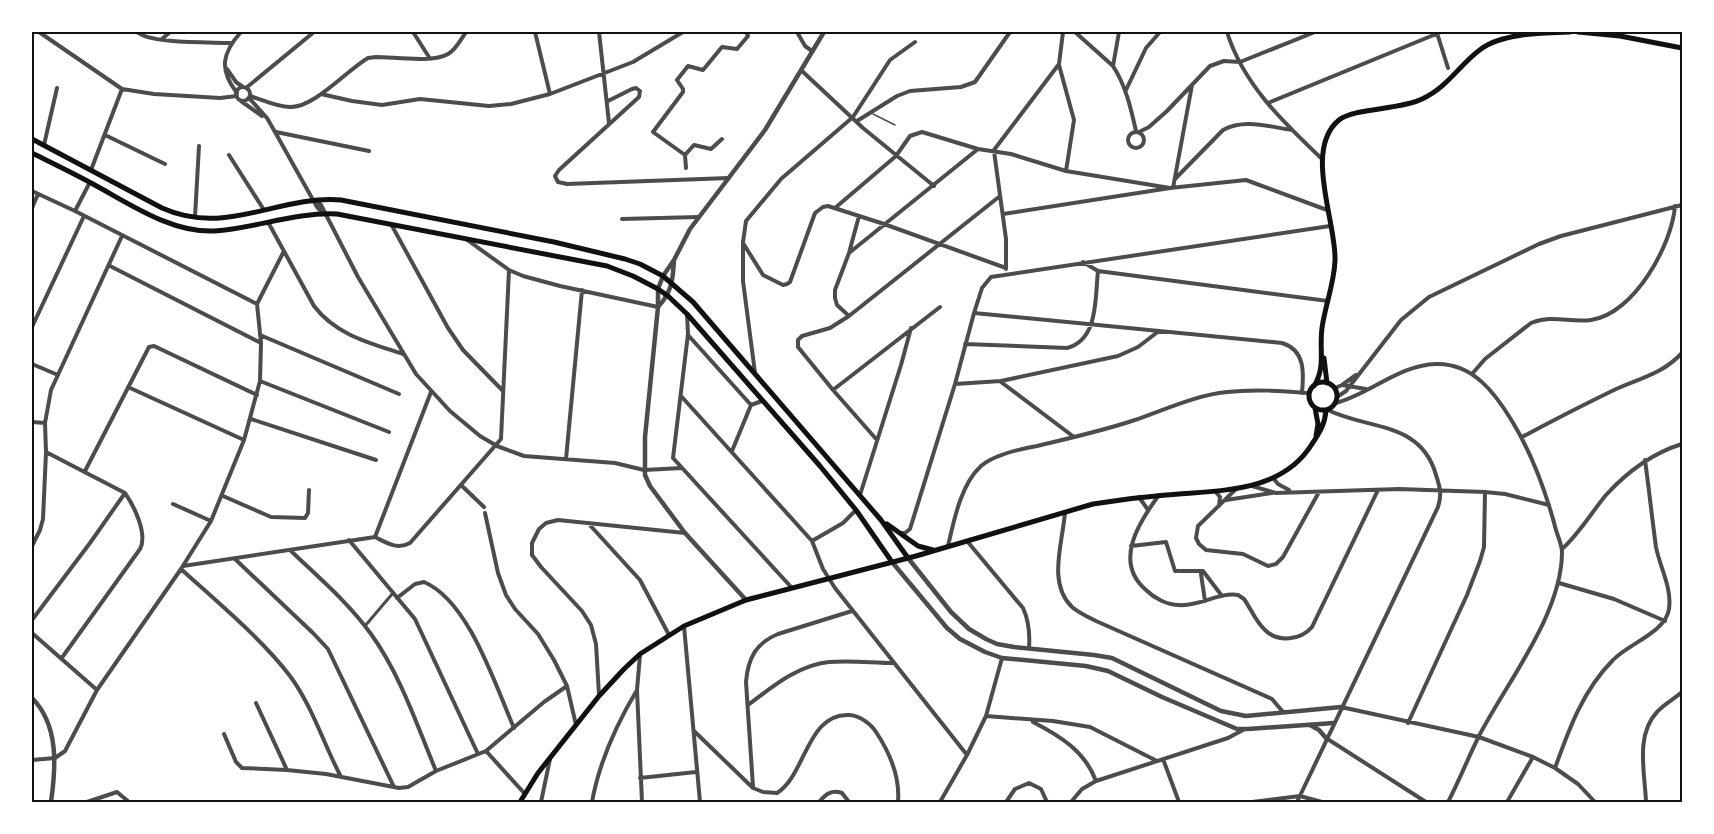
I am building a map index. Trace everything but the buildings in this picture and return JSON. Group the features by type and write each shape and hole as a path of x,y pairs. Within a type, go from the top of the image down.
{"main road":[{"path":"1315,439 1318,424 1309,393 1321,371 1322,329 1335,262 1322,159 1334,125 1351,114 1406,105 1422,99 1452,78 1487,45 1507,38 1538,33 1570,32"},
{"path":"1578,32 1620,36 1683,48"},
{"path":"32,139 162,208 195,218 213,219 314,199 342,200 554,242 640,264 663,276 693,302 881,520 908,558"},
{"path":"32,153 170,224 185,228 213,231 324,213 355,216 607,266 630,275 658,289 687,314 828,476 892,562"},
{"path":"1322,351 1327,369 1327,383"},
{"path":"520,802 599,696 640,654 684,626 746,600 908,558 1092,504 1158,495 1236,489 1274,479 1299,462 1324,425 1327,410 1336,400 1335,388 1320,382 1314,386"},
{"path":"1315,408 1327,410"},
{"path":"828,476 838,471"},
{"path":"881,520 918,546 935,550"}],"street":[{"path":"32,32 40,32 122,90 220,98 237,94 314,32"},
{"path":"137,32 146,37 162,40 230,44"},
{"path":"162,40 170,32"},
{"path":"242,32 226,51 225,66 228,80 240,100 270,123"},
{"path":"413,32 430,58"},
{"path":"240,100 249,97 290,107 303,105 369,58 430,58 450,54 466,32"},
{"path":"535,32 550,94"},
{"path":"599,32 609,123"},
{"path":"321,94 382,105 408,100 435,99 500,106 550,94 633,62 683,32"},
{"path":"685,155 653,132 683,92 678,79 689,65 700,71 704,70 722,47 737,49 748,36 746,32"},
{"path":"797,32 805,46 812,51"},
{"path":"746,600 685,532 650,486 644,470 658,289 663,276 698,217 765,130 824,32"},
{"path":"857,121 909,91 961,87 975,82 1010,32"},
{"path":"1063,32 1059,64 1074,120 1066,171"},
{"path":"1075,32 1113,66 1126,90 1137,131 1143,135 1144,143 1135,148 1130,146 1128,138 1131,133 1137,131 1156,121 1204,71 1217,62 1240,62 1315,32"},
{"path":"1113,66 1119,32"},
{"path":"1126,90 1146,48 1160,32"},
{"path":"1227,32 1256,91 1322,159"},
{"path":"1268,103 1439,32 1448,68"},
{"path":"755,374 743,281 743,242 746,221 751,212 781,179 853,117 890,60 915,42"},
{"path":"1006,274 1006,238 994,151 1059,64"},
{"path":"225,66 236,82 245,88 249,97 270,123 416,374 464,424 497,446 524,456 615,463 644,470 682,468"},
{"path":"802,71 896,156 934,186"},
{"path":"1171,188 1175,179 1192,84"},
{"path":"44,145 57,88"},
{"path":"608,100 632,89 636,88 640,91 639,97 556,173 558,182 567,184 730,178"},
{"path":"91,170 122,90"},
{"path":"1175,179 1223,130 1231,125 1240,123 1292,130"},
{"path":"275,132 369,151"},
{"path":"835,208 896,156 910,136 922,132 978,149 1011,154 1066,171 1171,188"},
{"path":"105,135 165,164"},
{"path":"686,168 685,155 694,146 711,148 722,139"},
{"path":"195,218 199,146"},
{"path":"849,253 978,149"},
{"path":"229,155 264,210"},
{"path":"1003,214 1171,188 1246,180 1327,210"},
{"path":"75,211 90,182"},
{"path":"32,191 257,304"},
{"path":"32,208 38,194"},
{"path":"878,440 798,347 799,337 830,328 849,316 1000,196"},
{"path":"1336,400 1350,387 1359,372 1401,320 1421,303 1441,291 1539,244 1683,204"},
{"path":"1472,374 1485,359 1531,323 1551,318 1586,321 1604,317 1613,311 1635,291 1660,258 1671,229 1675,206"},
{"path":"743,242 763,275 783,285 787,284 790,282 815,213 823,207 835,208 1006,267"},
{"path":"32,327 84,216"},
{"path":"849,316 837,305 835,298 859,216"},
{"path":"622,219 698,217"},
{"path":"268,221 314,306 331,325 373,344 404,354"},
{"path":"390,223 448,328 463,350 503,392"},
{"path":"898,533 905,533 910,529 955,384 974,313 986,281 991,277 1330,226"},
{"path":"32,546 43,519 45,423 51,390 122,236"},
{"path":"463,237 509,270 537,280 658,307"},
{"path":"32,760 55,758 70,745 97,690 211,521 244,440 260,381 261,343 257,304 284,251"},
{"path":"658,307 668,296 673,284 674,260"},
{"path":"1083,262 1098,271 1329,301"},
{"path":"110,266 261,343"},
{"path":"182,567 375,537 392,546 410,543 501,439 509,270"},
{"path":"965,344 1067,348 1081,341 1092,324 1098,271"},
{"path":"566,459 582,290"},
{"path":"833,390 940,307"},
{"path":"974,313 1282,343 1291,346 1301,361 1304,375 1302,393"},
{"path":"687,314 688,334 673,455 682,468 793,589"},
{"path":"860,495 911,328"},
{"path":"955,384 1000,381 1126,354 1160,330"},
{"path":"688,334 751,405"},
{"path":"260,336 399,394"},
{"path":"85,471 147,348 151,346 257,395"},
{"path":"1522,437 1616,389 1650,377 1670,365 1683,353"},
{"path":"32,364 57,375"},
{"path":"1336,400 1354,397 1401,372 1429,364 1453,366 1472,374 1492,390 1522,437 1550,506 1562,549 1559,584 1547,616 1479,737 1450,802"},
{"path":"1335,388 1359,372"},
{"path":"260,381 389,432"},
{"path":"1000,381 1074,438"},
{"path":"1342,385 1367,389"},
{"path":"128,387 244,440"},
{"path":"948,546 965,490 982,465 992,459 1025,448 1107,429 1201,397 1225,392 1251,390 1309,393"},
{"path":"375,537 431,392"},
{"path":"681,396 812,541 828,579 967,755"},
{"path":"732,451 751,405 763,401"},
{"path":"1297,802 1437,507 1441,490 1435,469 1427,455 1407,435 1394,429 1345,417 1327,410"},
{"path":"251,419 375,460"},
{"path":"32,422 45,423"},
{"path":"1562,549 1608,494 1646,460 1683,444"},
{"path":"46,452 125,493 139,525 142,544 61,658"},
{"path":"1555,768 1579,707 1599,675 1623,651 1665,622 1669,610 1669,595 1657,549 1646,460"},
{"path":"1274,479 1278,484 1293,491"},
{"path":"461,485 484,507 498,573 506,595 515,609 538,634 567,686 576,725"},
{"path":"1252,486 1276,492"},
{"path":"1236,489 1198,526 1196,538 1202,548 1216,552 1239,553 1267,566 1272,566 1283,557 1319,492"},
{"path":"222,495 271,517 305,518 308,513 309,490"},
{"path":"1158,495 1137,528 1131,546 1132,572 1141,586 1151,595 1178,605 1232,594 1241,596 1267,632 1279,637 1291,638 1303,634 1312,627 1321,612 1378,490"},
{"path":"1226,500 1293,491 1441,490 1505,494 1550,506"},
{"path":"1215,491 1220,497 1219,506"},
{"path":"1408,723 1467,595 1480,561 1484,547 1485,492"},
{"path":"32,620 125,493"},
{"path":"1139,497 1148,510"},
{"path":"173,504 211,521"},
{"path":"812,541 843,523 855,510"},
{"path":"1066,512 1059,575 1060,584 1070,604 1096,621 1272,699 1283,712"},
{"path":"599,696 595,636 591,625 582,611 532,555 532,543 546,523 558,520 685,532"},
{"path":"588,523 640,580 669,635"},
{"path":"349,540 409,610 421,628 478,754"},
{"path":"967,541 1023,608 1029,628 1029,648"},
{"path":"1131,546 1166,542 1175,571 1203,571"},
{"path":"291,550 347,604 365,626 388,663 436,771"},
{"path":"908,558 951,612 969,629 997,644 1112,658 1221,711 1246,716 1341,707 1479,737 1533,757 1555,768 1578,784 1595,802"},
{"path":"235,559 328,649 395,787"},
{"path":"892,562 940,620 960,639 985,652 1002,658 1108,670 1162,697 1230,727 1243,730 1334,723"},
{"path":"182,567 290,676 304,699 340,776"},
{"path":"1203,571 1222,596"},
{"path":"1203,571 1201,574 1205,601"},
{"path":"397,598 415,584 424,582 442,593 452,603 477,644 514,728"},
{"path":"1559,584 1614,599 1665,622"},
{"path":"365,626 393,593"},
{"path":"753,788 747,671 750,658 759,645 778,634 852,611"},
{"path":"940,620 951,612"},
{"path":"684,626 700,802"},
{"path":"32,633 97,690"},
{"path":"640,654 637,690 642,802"},
{"path":"940,802 986,716 1002,658"},
{"path":"748,705 809,666 834,662 895,663"},
{"path":"1162,697 1169,685"},
{"path":"224,734 240,768 287,770 340,776 395,787 408,787 436,771 486,751 567,686"},
{"path":"592,802 602,762 637,690"},
{"path":"1646,802 1643,760 1648,724 1657,712 1681,694 1683,702"},
{"path":"32,698 43,713 48,725 55,758 51,802"},
{"path":"256,703 287,770"},
{"path":"694,731 753,788 772,793 782,790 820,728 832,718 855,716 871,726 885,748 896,774 898,802"},
{"path":"986,716 1090,727 1160,760 1179,802"},
{"path":"1030,720 1063,739 1078,752 1089,766 1096,781"},
{"path":"1310,725 1326,738 1426,802"},
{"path":"1071,802 1082,789 1096,781 1228,738 1243,730"},
{"path":"486,751 525,794"},
{"path":"1507,802 1533,757"},
{"path":"541,802 551,758"},
{"path":"640,778 696,772"},
{"path":"1006,802 1015,789 1029,783 1041,789 1047,802"},
{"path":"819,802 829,793 838,791 849,802"},
{"path":"87,802 102,795 117,792 129,802"},
{"path":"1252,802 1300,796 1322,802"}],"lane":[{"path":"870,112 895,125"}]}
